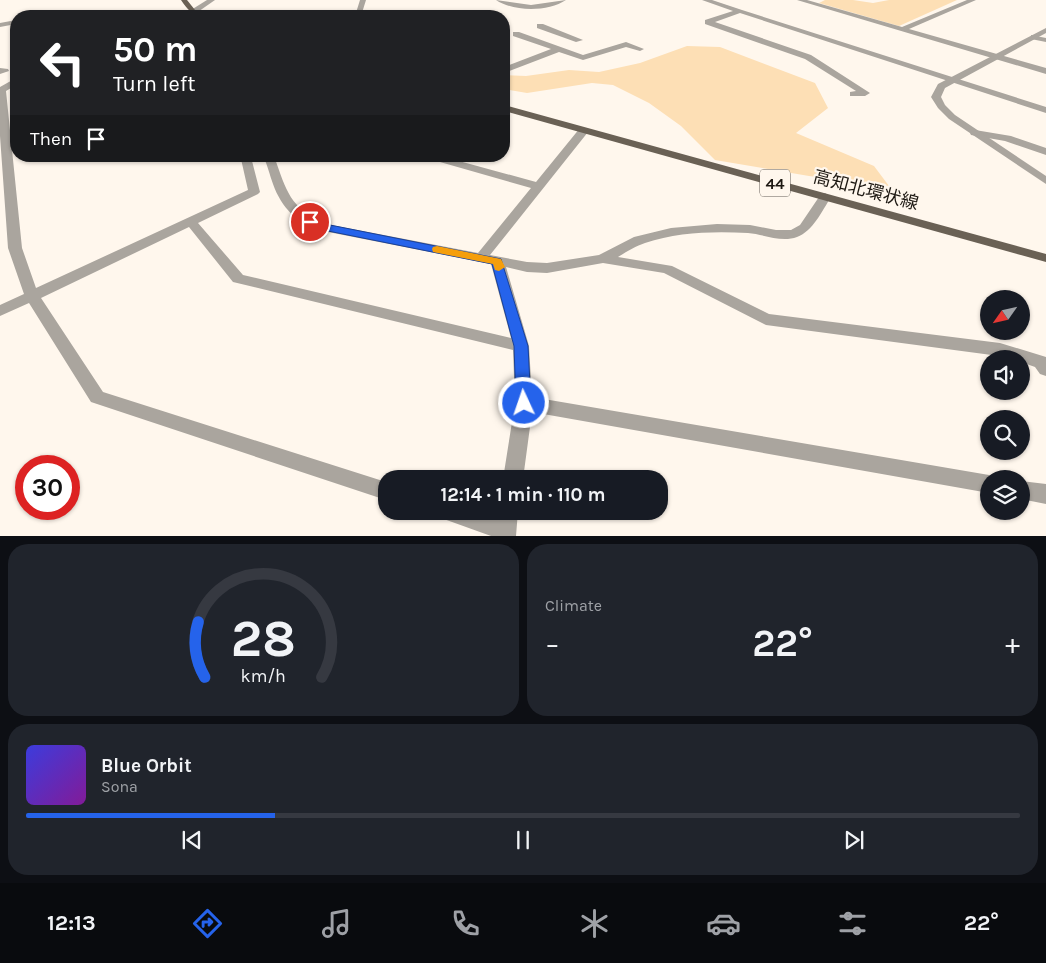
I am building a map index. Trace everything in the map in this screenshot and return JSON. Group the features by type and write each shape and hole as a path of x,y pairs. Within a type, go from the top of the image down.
{"main road":[{"name":"高知北環状線","path":"510,110 1046,258"}],"street":[{"path":"195,10 212,0"},
{"path":"499,0 517,6 534,8 562,0"},
{"path":"800,0 1046,71"},
{"path":"903,30 973,0"},
{"path":"710,1 1046,110"},
{"path":"740,11 708,22 808,57 865,93 853,94"},
{"path":"579,40 542,25 513,35 583,58 626,44 640,49"},
{"path":"1046,30 941,86 936,97 941,106 952,117 1046,181"},
{"path":"1034,37 1046,40"},
{"path":"510,68 559,49"},
{"path":"0,90 14,248 32,296 97,398 378,488"},
{"path":"489,260 539,187 584,130"},
{"path":"975,133 1008,138 1046,152"},
{"path":"0,311 254,192 247,162"},
{"path":"271,162 286,202 295,213 310,222 323,227 527,267 548,268 567,266 603,258 639,240 671,232 717,228 750,229 776,234 793,234 804,228 825,197"},
{"path":"451,162 539,187"},
{"path":"191,222 238,279 521,346"},
{"path":"603,258 667,269 766,319 1000,349 1044,364"},
{"path":"489,260 521,346 524,403 514,470"},
{"path":"524,403 980,482"},
{"path":"1030,491 1046,494"},
{"path":"483,520 506,526"}],"shaded area":[{"path":"825,0 853,0 873,3 889,0 957,0 899,26 819,3"},
{"path":"687,46 720,47 815,83 828,108 796,133 874,166 889,186 809,176 715,160 681,126 649,103 613,85 592,83 527,93 510,90 510,75 526,76 569,70 599,72 640,63"}],"slow traffic":[{"path":"437,249 497,261 499,267"}],"route":[{"path":"310,222 323,227 497,261 521,346 524,403"}]}
